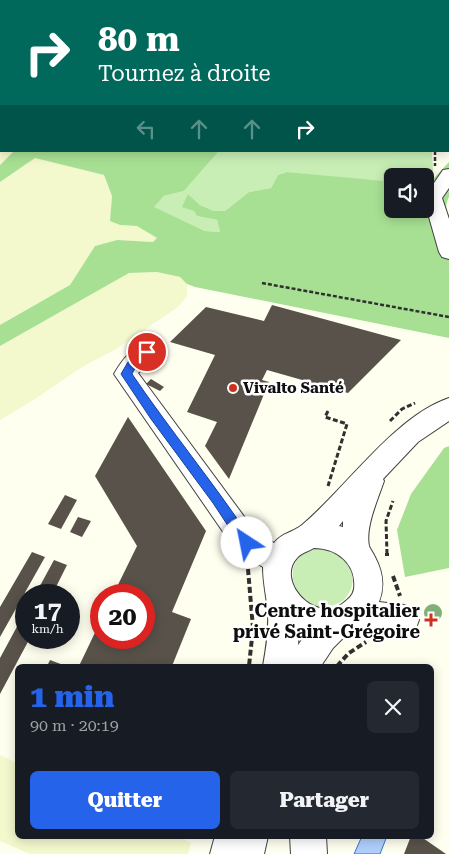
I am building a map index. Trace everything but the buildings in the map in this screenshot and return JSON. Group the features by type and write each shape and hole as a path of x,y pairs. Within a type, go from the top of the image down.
{"street":[{"path":"449,174 433,198 449,252"},
{"path":"147,352 132,365 126,374 154,416 217,499 247,543 279,561"},
{"path":"279,664 284,630 284,612 277,582 279,561 291,544 311,535 409,435 449,408"},
{"path":"355,551 360,509 374,472"},
{"path":"303,664 322,637 345,620 367,597 369,586 368,573 363,561 355,551 335,538 311,535"},
{"path":"280,594 286,605 296,615 312,622 322,624 345,620 404,620 387,608 369,586"},
{"path":"228,854 232,839"},
{"path":"246,854 249,839"},
{"path":"308,839 309,854"}],"path":[{"path":"262,283 449,316"},
{"path":"325,495 347,424 325,417 328,411"}],"green space":[{"path":"0,152 13,152 0,165"},
{"path":"13,152 218,152 184,191 164,196 154,207 205,231 220,232 217,220 197,216 194,211 182,207 188,194 200,205 214,211 225,211 249,192 271,188 278,175 287,172 383,181 384,174 384,218 434,218 434,178 449,162 449,197 446,208 449,219 449,338 195,287 187,284 180,277 157,272 129,273 0,346 0,325 70,285 95,246 117,240 153,242 157,238 137,226 120,225 110,221 112,196 104,175 35,158 0,182 0,165"},
{"path":"218,152 432,152 433,168 384,168 383,182 287,172 278,175 271,188 249,192 225,211 214,211 200,205 188,194 197,216 217,220 220,232 205,231 153,207 164,196 184,191"},
{"path":"35,158 104,175 112,196 110,221 120,225 137,226 157,238 153,242 117,240 95,246 70,285 0,325 0,182"},
{"path":"157,272 180,277 187,284 187,296 178,307 116,349 82,367 0,420 0,346 129,273"},
{"path":"449,446 449,568 405,577 397,530 411,494 444,448"},
{"path":"321,548 329,550 343,559 348,565 353,580 351,588 344,599 331,606 318,607 307,602 299,593 294,583 293,571 297,561 306,552"},
{"path":"0,755 15,762 15,839 183,839 191,843 188,854 30,854 0,841"}],"water":[{"path":"361,839 386,839 380,854 354,854"}],"place":[{"name":"Vivalto Santé","path":"233,388"},
{"name":"Centre hospitalier privé Saint-Grégoire","path":"431,620"}],"route":[{"path":"147,352 132,365 126,374 154,416 217,499 247,543"}]}
